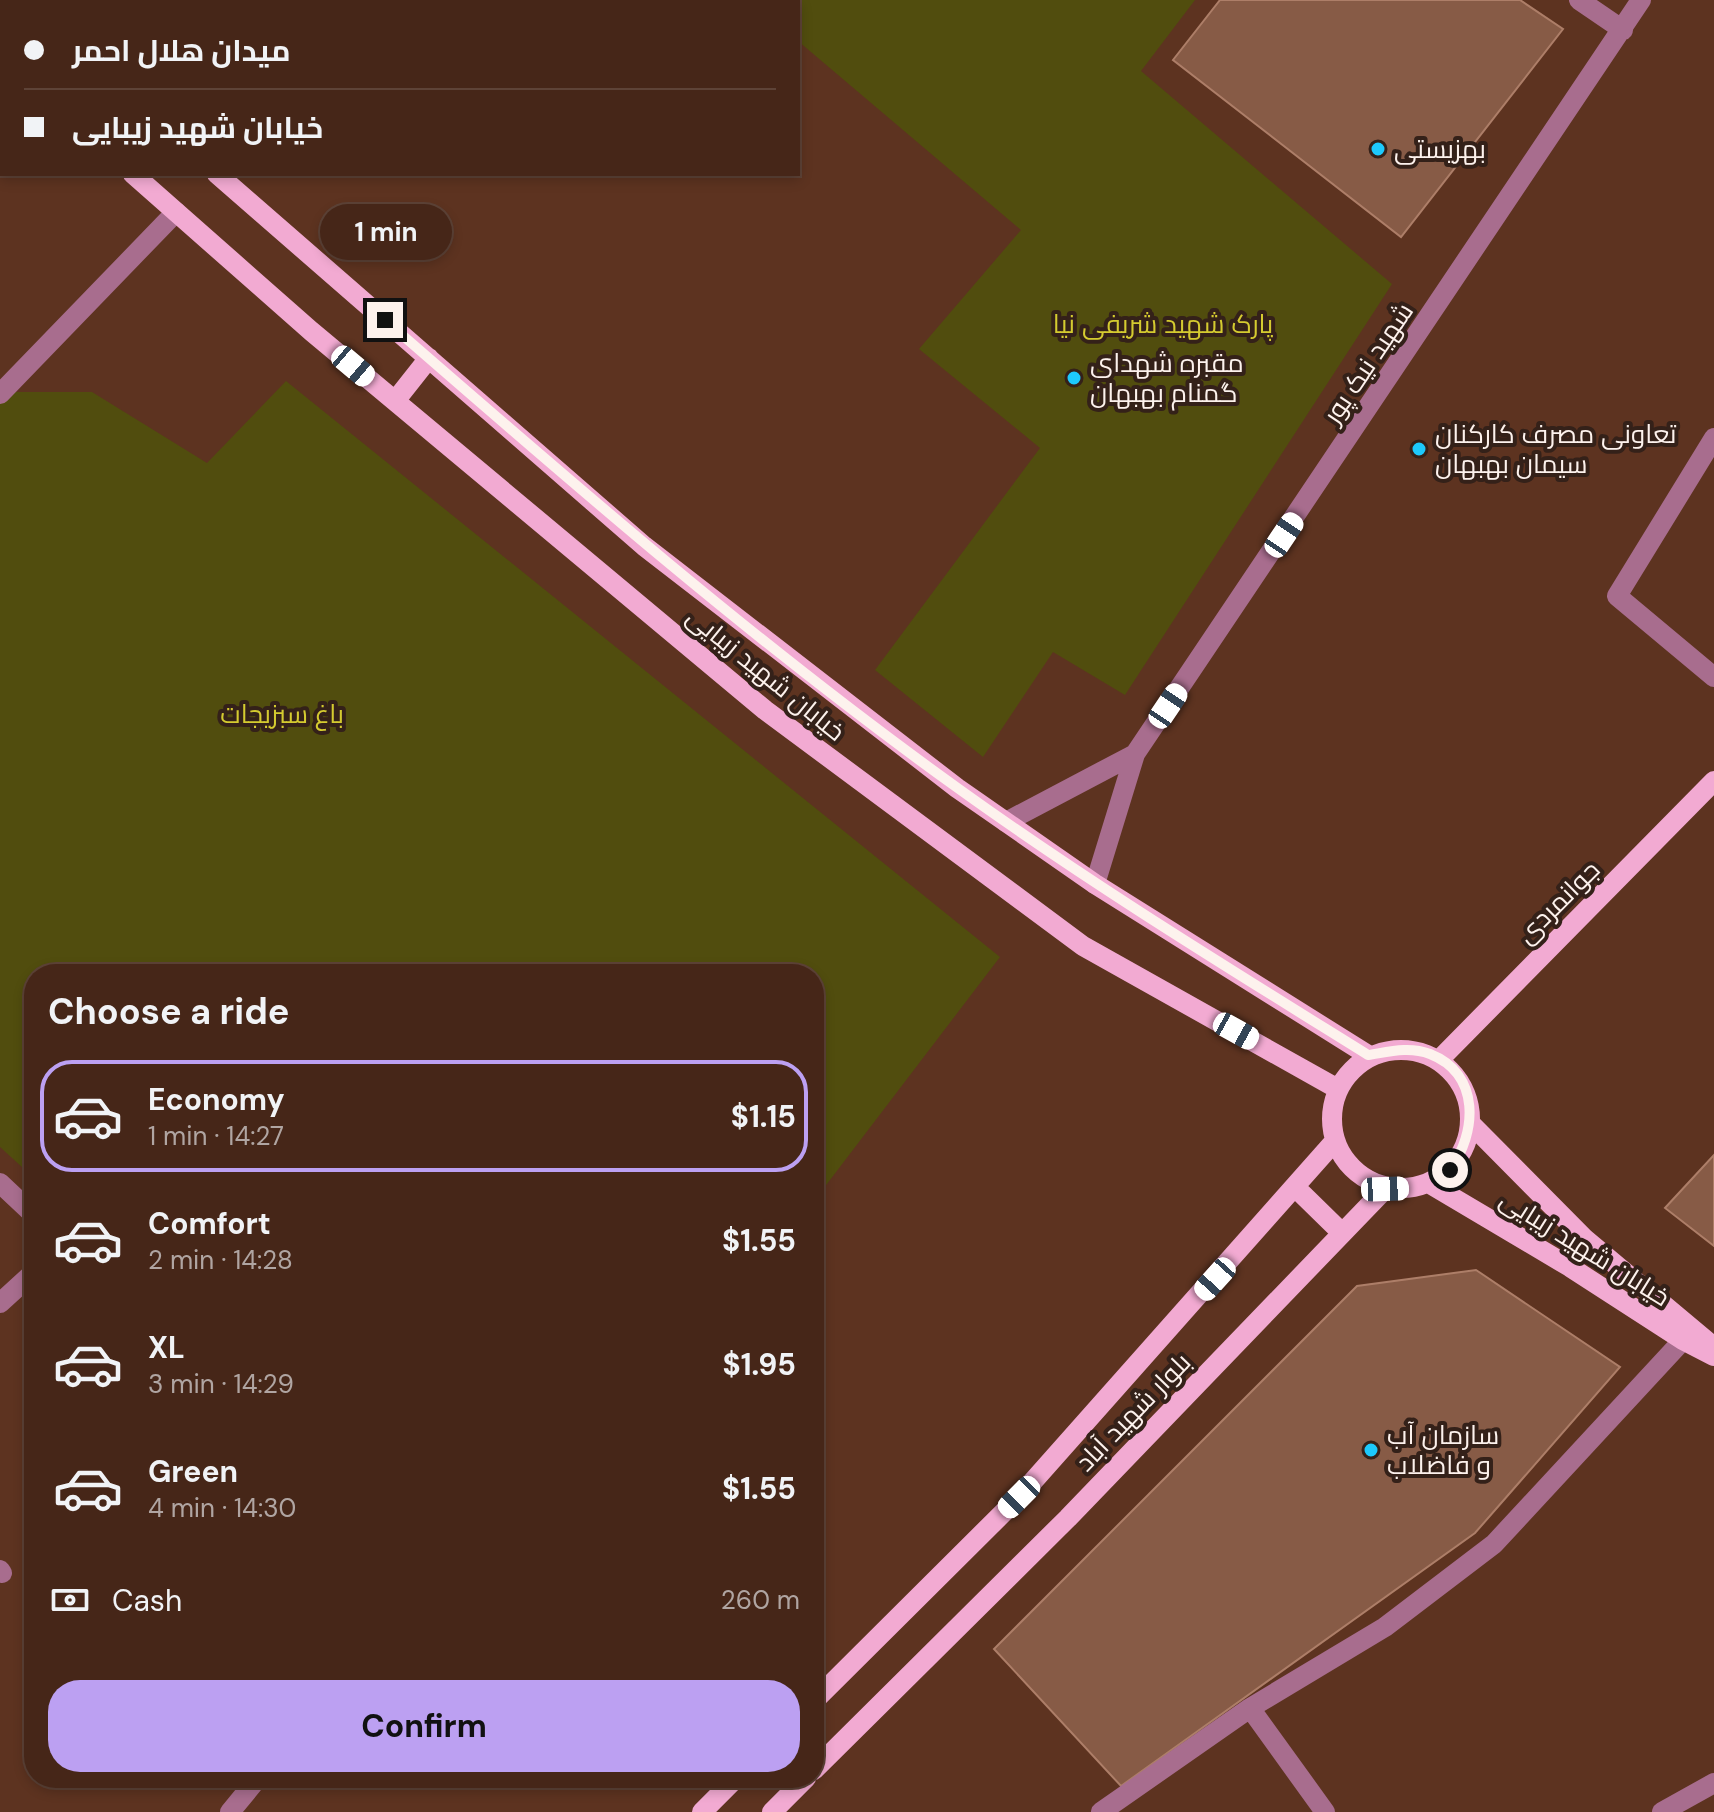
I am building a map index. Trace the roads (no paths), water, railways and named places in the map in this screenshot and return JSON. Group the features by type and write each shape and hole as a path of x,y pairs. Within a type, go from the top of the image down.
{"main road":[{"name":"خیابان شهید زیبایی","path":"135,176 395,401 765,710 1083,946 1338,1089"},
{"name":"خیابان شهید زیبایی","path":"228,177 644,546 1006,822 1095,884 1368,1055"},
{"path":"395,401 429,358"},
{"name":"جوانمردی","path":"1439,1060 1714,781"},
{"path":"1406,1049 1439,1060 1463,1085 1470,1107 1470,1123 1463,1152 1450,1170 1430,1184 1385,1189 1346,1161 1334,1142 1331,1118 1338,1089 1368,1055 1406,1049"},
{"name":"خیابان شهید زیبایی","path":"1470,1123 1585,1239 1714,1347"},
{"name":"بلوار شهید آباد","path":"824,1683 1019,1497 1334,1142"},
{"name":"خیابان شهید زیبایی","path":"1430,1184 1714,1356"},
{"path":"1295,1187 1342,1233"},
{"name":"بلوار شهید آباد","path":"824,1760 1068,1518 1385,1189"},
{"path":"702,1812 726,1788"},
{"path":"772,1812 796,1788"}],"street":[{"path":"1579,0 1623,30"},
{"name":"شهید نیک پور","path":"1095,884 1135,754 1641,0"},
{"path":"0,394 176,212"},
{"path":"1714,438 1617,596 1714,677"},
{"name":"شهید نیک پور","path":"1006,822 1135,754"},
{"path":"0,1183 24,1206"},
{"path":"0,1303 24,1281"},
{"path":"1101,1812 1250,1708 1385,1627 1494,1544 1683,1340"},
{"path":"1250,1708 1325,1812"},
{"path":"1662,1812 1714,1783"},
{"path":"230,1812 250,1788"}],"place":[{"name":"بهزیستی","path":"1378,149"},
{"name":"مقبره شهدای گمنام بهبهان","path":"1074,378"},
{"name":"تعاونی مصرف کارکنان سیمان بهبهان","path":"1419,449"},
{"name":"سازمان آب و فاضلاب","path":"1371,1450"}],"park label":[{"name":"پارک شهید شریفی نیا","path":"1163,324"},
{"name":"باغ سبزیجات","path":"282,714"}]}
